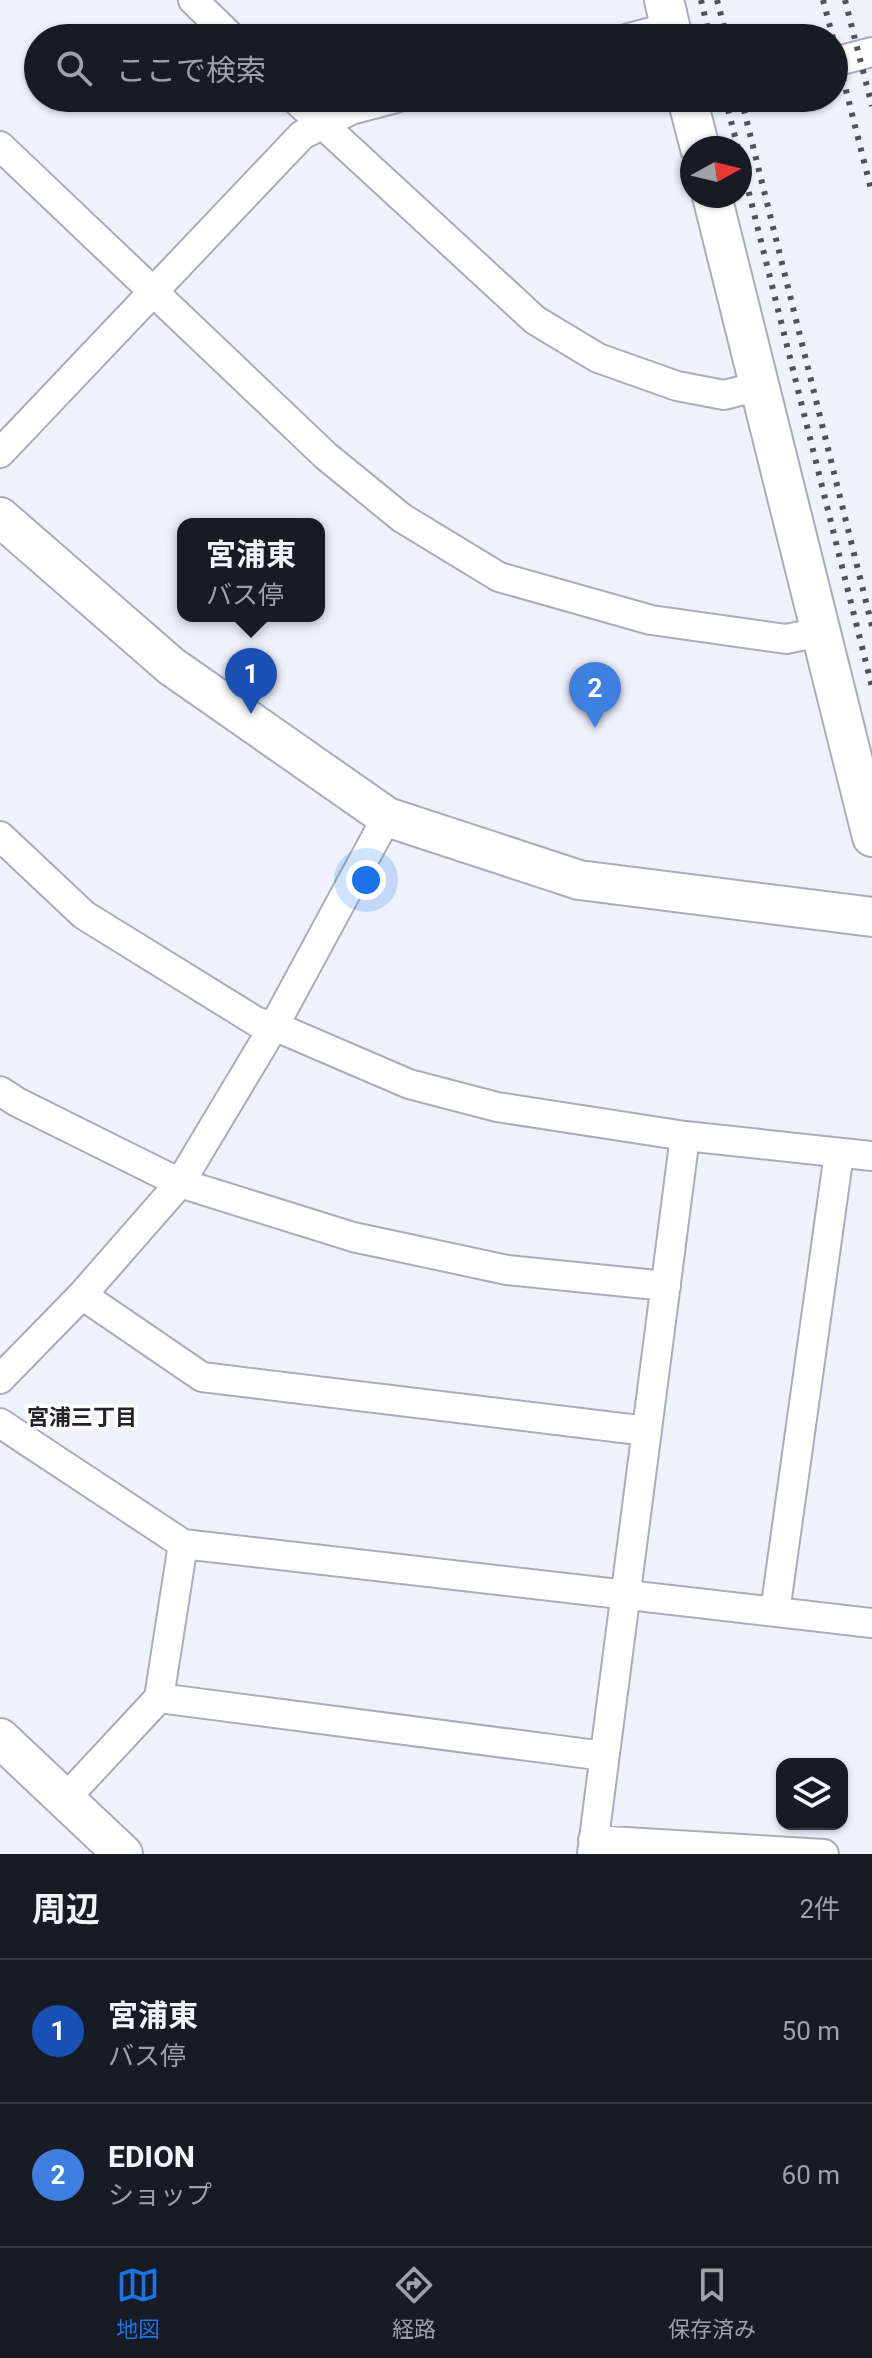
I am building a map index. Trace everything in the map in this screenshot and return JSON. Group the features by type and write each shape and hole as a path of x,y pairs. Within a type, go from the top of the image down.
{"street":[{"path":"193,0 218,24"},
{"path":"848,58 872,52"},
{"path":"309,112 535,320 598,358 677,386 724,395 760,386"},
{"path":"0,453 302,135 347,112"},
{"path":"691,112 697,136"},
{"path":"0,146 326,456 402,518 499,577 651,620 786,639 821,632"},
{"path":"715,208 872,837"},
{"path":"0,517 171,666 387,817 579,880 872,917"},
{"path":"0,1379 82,1295 180,1183 274,1026 387,817"},
{"path":"0,836 84,915 257,1022 274,1026 409,1084 497,1107 685,1136 872,1156"},
{"path":"0,1091 180,1183 353,1237 491,1267 666,1286"},
{"path":"685,1136 592,1847 824,1854"},
{"path":"775,1612 839,1153"},
{"path":"82,1295 202,1377 647,1431"},
{"path":"0,1423 183,1544 872,1623"},
{"path":"65,1799 159,1698 183,1544"},
{"path":"159,1698 604,1756"},
{"path":"0,1738 123,1854"}],"railway":[{"path":"701,0 707,24"},
{"path":"717,0 723,24"},
{"path":"823,0 829,24"},
{"path":"845,0 872,106"},
{"path":"848,98 872,193"},
{"path":"729,112 735,136"},
{"path":"744,112 872,626"},
{"path":"752,205 872,687"}],"place":[{"name":"宮浦東","path":"251,714"},
{"name":"EDION","path":"595,728"}],"district":[{"name":"宮浦三丁目","path":"82,1417"}]}
